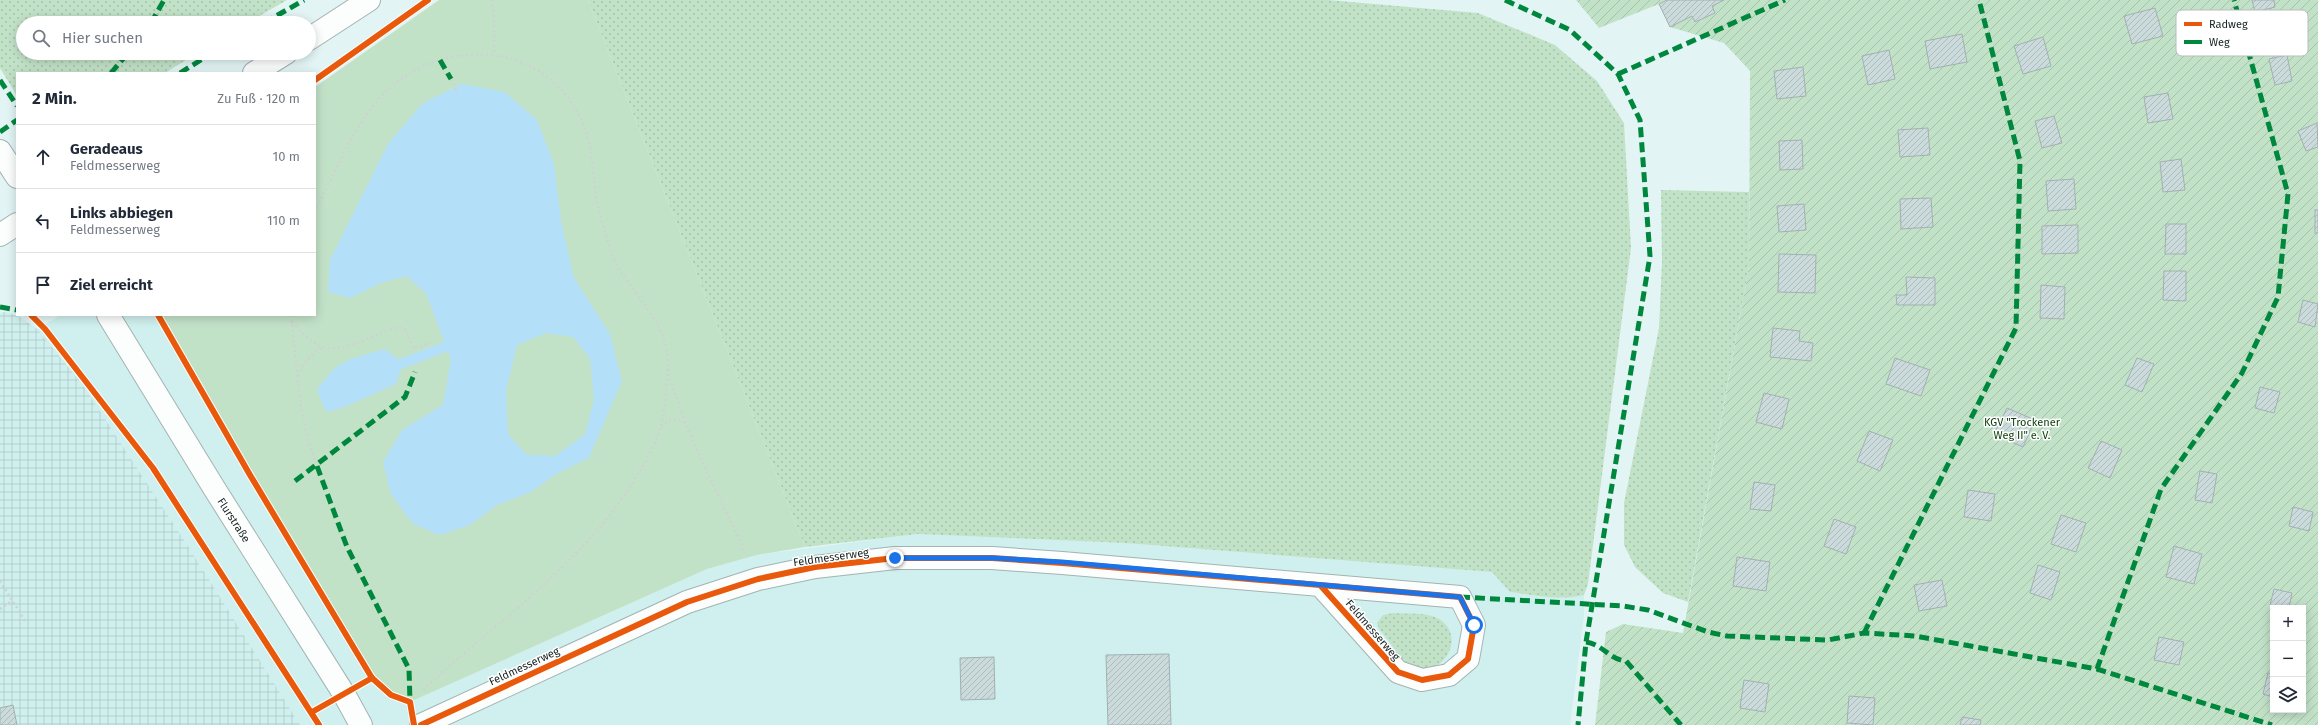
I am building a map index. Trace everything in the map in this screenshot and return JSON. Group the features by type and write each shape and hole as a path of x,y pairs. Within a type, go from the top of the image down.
{"street":[{"path":"316,34 369,0"},
{"path":"256,72 275,60"},
{"path":"0,151 16,175"},
{"path":"0,235 16,225"},
{"name":"Flurstraße","path":"109,316 361,725"},
{"name":"Feldmesserweg","path":"421,725 687,602 758,579 815,567 895,558 992,558 1108,566 1321,586 1460,597 1474,625 1468,659 1449,675 1422,680 1398,672 1321,586"}],"path":[{"path":"492,0 494,20 494,54"},
{"path":"316,210 355,132 374,104 394,84 425,65 460,55 494,54 509,57 539,72 562,90 581,120 592,151 594,186 601,224 614,260 653,316 667,351 661,426 649,456 624,498 594,535 517,610 447,667 415,697"},
{"path":"451,79 458,93"},
{"path":"291,316 300,400 307,436 317,466"},
{"path":"292,322 308,338 323,346 344,346 387,330 400,327 407,331 413,349 433,342"},
{"path":"297,377 302,366 312,354 323,346"},
{"path":"666,366 678,405 687,423 716,494 758,579"},
{"path":"661,426 672,419 687,423"},
{"path":"0,581 25,621"},
{"path":"0,609 12,601"}],"shaded area":[{"path":"5,312 20,317 37,329 59,316 163,316 250,475 410,702 707,569 757,555 918,534 1125,543 1493,572 1510,592 1557,597 1575,597 1584,595 1584,615 1570,725 0,725 0,313"},
{"path":"5,312 20,317 37,329 84,387 191,551 300,725 0,725 0,313"}],"green space":[{"path":"0,0 287,0 259,16 16,16 16,60 186,60 167,72 16,72 16,94 0,68"},
{"path":"439,0 588,0 805,547 757,555 707,569 410,702 391,695 372,678 250,475 163,316 316,316 316,86"},
{"path":"588,0 1328,0 1478,13 1555,45 1597,81 1624,123 1631,248 1588,584 1584,595 1575,597 1556,597 1510,592 1492,572 1125,543 918,534 805,547"},
{"name":"KGV \"Trockener Weg II\" e. V.","path":"1576,0 2318,0 2318,725 1595,725 1606,632 1623,624 1683,633 1749,266 1750,71 1724,43 1670,27 1659,4 1599,28"},
{"path":"1661,190 1749,192 1749,266 1688,602 1663,593 1635,567 1624,545 1624,503 1659,328 1662,262"},
{"path":"1394,613 1429,615 1439,619 1448,628 1452,638 1451,648 1446,657 1438,665 1428,669 1417,668 1406,662 1399,654 1379,629 1377,623 1383,615"}],"water":[{"path":"462,84 505,92 537,120 554,164 561,221 574,278 610,334 622,381 589,458 556,474 531,492 497,505 470,525 440,535 413,524 391,494 383,462 402,430 443,405 451,360 426,293 406,276 381,283 350,298 328,292 330,260 388,144 423,103","holes":["546,333 573,337 590,359 594,400 585,434 555,456 527,455 508,434 506,391 517,345"]},
{"path":"385,349 403,363 396,384 342,408 326,412 317,390 325,379 346,361"}],"building":[{"path":"1667,0 1724,0 1712,6 1715,13 1695,22 1692,16 1670,27 1659,4"},
{"path":"2252,0 2274,0 2275,7 2263,10 2254,10"},
{"path":"2155,8 2163,36 2132,44 2124,16"},
{"path":"1962,34 1967,62 1930,69 1925,41"},
{"path":"2043,37 2051,66 2023,74 2014,46"},
{"path":"1889,50 1895,79 1868,85 1862,56"},
{"path":"2287,56 2292,81 2275,85 2269,59"},
{"path":"1803,67 1806,96 1777,99 1774,71"},
{"path":"2168,93 2173,119 2148,123 2144,97"},
{"path":"2054,116 2062,143 2042,148 2035,121"},
{"path":"2317,123 2318,147 2306,151 2298,131"},
{"path":"1928,128 1930,155 1900,157 1898,130"},
{"path":"1802,140 1803,169 1780,170 1779,141"},
{"path":"2181,159 2185,190 2163,192 2160,162"},
{"path":"2074,179 2076,209 2048,211 2046,181"},
{"path":"1931,198 1933,227 1901,229 1900,199"},
{"path":"1804,204 1806,230 1779,232 1777,206"},
{"path":"2315,210 2318,210 2318,233 2315,233"},
{"path":"2166,224 2186,224 2186,254 2165,254"},
{"path":"2078,225 2078,253 2042,254 2042,226"},
{"path":"1779,254 1816,255 1815,293 1778,292"},
{"path":"2164,271 2186,271 2186,301 2163,300"},
{"path":"1906,277 1935,278 1935,305 1897,305 1896,295 1907,295"},
{"path":"2041,285 2065,287 2064,319 2040,318"},
{"path":"2303,300 2318,304 2315,327 2298,322"},
{"path":"1773,328 1800,331 1799,341 1813,343 1811,361 1770,357"},
{"path":"1895,358 1930,370 1921,396 1886,384"},
{"path":"2137,358 2154,364 2142,392 2125,385"},
{"path":"2260,387 2280,392 2274,413 2255,408"},
{"path":"1764,393 1789,399 1782,429 1756,422"},
{"path":"2007,408 2035,420 2023,447 1994,434"},
{"path":"1869,431 1893,440 1880,471 1857,461"},
{"path":"2101,441 2122,450 2110,478 2088,468"},
{"path":"2200,471 2217,474 2212,503 2195,500"},
{"path":"1754,482 1775,485 1771,511 1750,509"},
{"path":"1968,490 1995,494 1991,521 1964,517"},
{"path":"2293,507 2313,512 2309,531 2289,526"},
{"path":"2061,515 2086,523 2076,552 2051,544"},
{"path":"1834,519 1856,527 1846,554 1824,546"},
{"path":"2174,546 2202,554 2194,584 2166,577"},
{"path":"1737,557 1770,562 1766,591 1733,586"},
{"path":"2038,565 2060,572 2051,600 2030,593"},
{"path":"1942,580 1947,606 1919,611 1914,585"},
{"path":"2274,589 2292,593 2290,605 2270,605"},
{"path":"2159,637 2184,642 2179,665 2154,660"},
{"path":"1169,654 1171,725 1108,725 1106,655"},
{"path":"994,657 995,699 961,700 960,658"},
{"path":"2268,673 2270,673 2270,696 2263,694"},
{"path":"1744,680 1769,684 1765,712 1740,708"},
{"path":"1849,696 1875,698 1873,725 1847,723"},
{"path":"13,705 17,725 0,725 0,708"},
{"path":"1962,717 1981,720 1980,725 1960,725"}],"waterway":[{"path":"403,363 445,347"}],"marked path":[{"path":"155,16 164,0"},
{"path":"276,16 304,0"},
{"path":"1505,0 1570,30 1618,74 1640,120 1650,256 1586,642 1578,725"},
{"path":"1618,74 1785,0"},
{"path":"1864,633 2016,328 2020,161 1979,0"},
{"path":"2234,0 2237,10"},
{"path":"2097,669 2161,489 2242,373 2278,297 2288,194 2250,56"},
{"path":"112,72 122,60"},
{"path":"182,72 201,60"},
{"path":"440,60 451,79"},
{"path":"0,80 16,104"},
{"path":"0,132 16,121"},
{"path":"0,307 16,310"},
{"path":"295,481 405,397 415,372"},
{"path":"317,466 347,547 409,669 410,702"},
{"path":"1460,597 1623,606 1648,610 1708,632 1727,636 1828,640 1864,633 1915,636 2097,669 2272,725"},
{"path":"1586,642 1597,646 1615,658 1626,661 1681,725"}],"cycle path":[{"path":"316,79 428,0"},
{"path":"32,316 45,329 153,468 319,725"},
{"path":"159,316 250,475 372,678 391,695 410,702 414,725"},
{"path":"421,725 687,602 758,579 815,567 895,558 992,558 1460,597 1474,625 1468,659 1449,675 1422,680 1398,672 1321,586"},
{"path":"312,712 372,678"}],"route":[{"path":"895,558 992,558 1062,562 1248,578 1321,586 1460,597 1474,625"}]}
